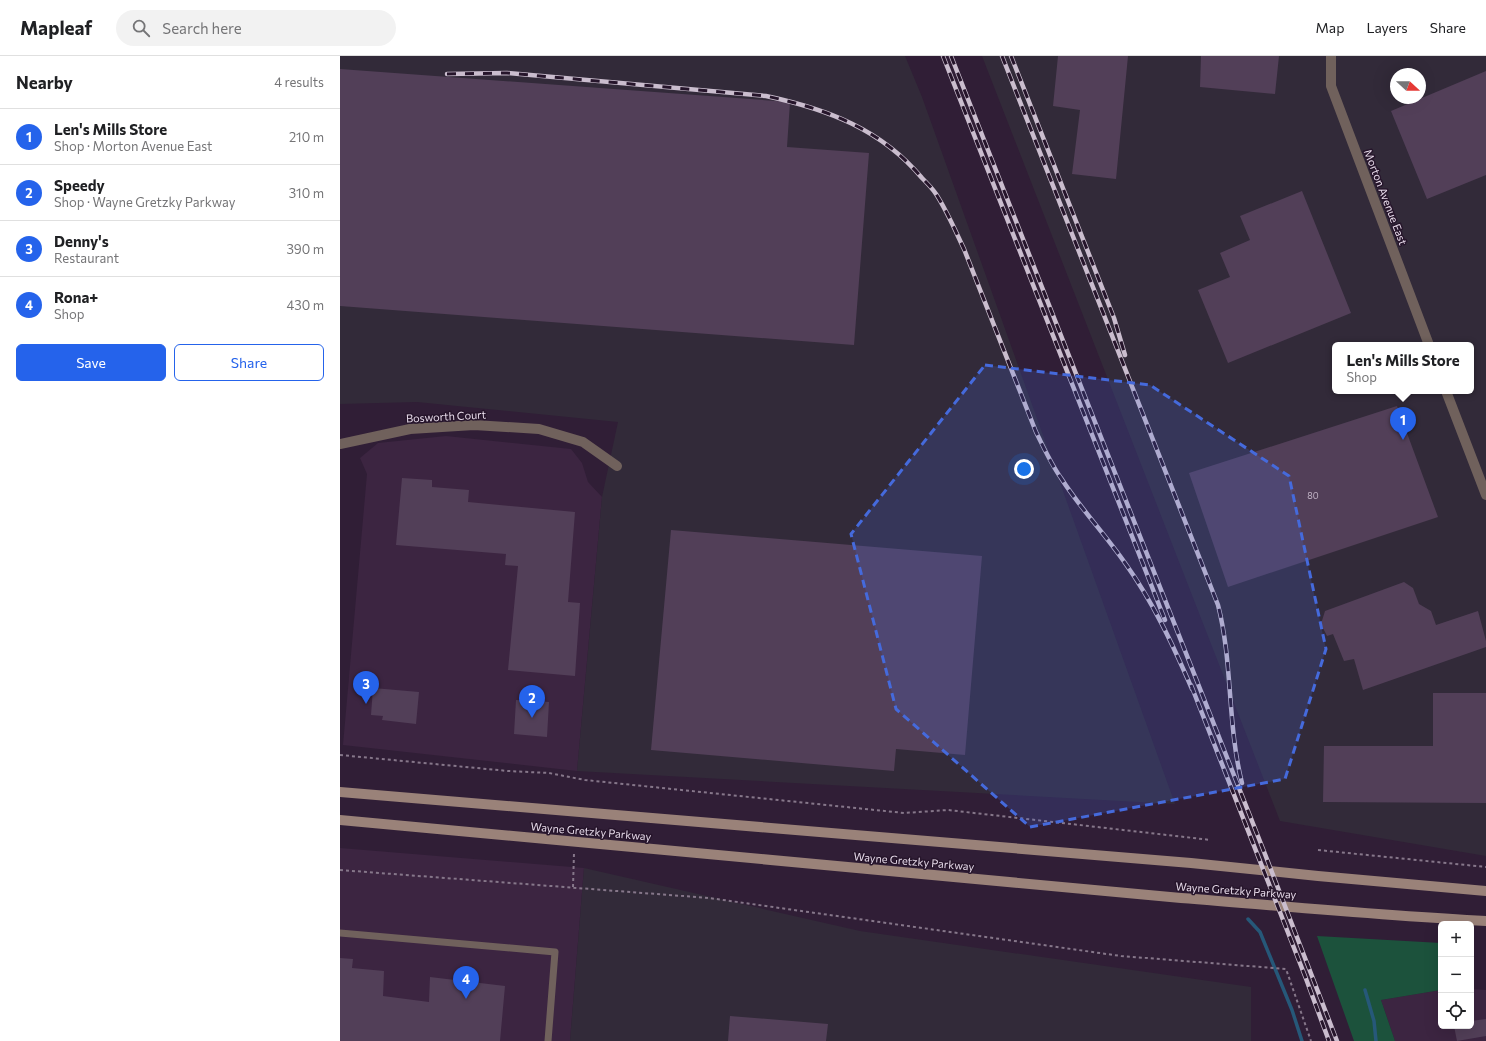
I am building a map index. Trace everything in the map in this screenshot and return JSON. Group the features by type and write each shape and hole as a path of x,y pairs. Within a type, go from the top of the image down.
{"main road":[{"name":"Wayne Gretzky Parkway","path":"340,792 1191,863 1486,891"},
{"name":"Wayne Gretzky Parkway","path":"340,820 1181,898 1315,908 1403,917 1486,921"}],"street":[{"name":"Morton Avenue East","path":"1332,56 1331,86 1428,342"},
{"path":"1447,394 1486,495"},
{"name":"Bosworth Court","path":"340,444 410,429 474,425 539,429 583,442 617,466"}],"lane":[{"path":"340,932 555,952 548,1041"}],"path":[{"path":"340,755 508,771 549,772 585,780 904,813 948,810 1211,840"},
{"path":"573,887 574,841"},
{"path":"1318,850 1486,867"},
{"path":"340,870 709,898 1121,956 1286,969 1311,1041"}],"highlighted area":[{"path":"985,365 1150,385 1289,476 1326,649 1285,779 1030,827 896,709 851,534"}],"shaded area":[{"path":"340,56 905,56 922,97 1175,804 577,771 602,497 618,422 417,402 340,404"},
{"path":"982,56 1486,56 1486,856 1280,821"},
{"path":"446,436 571,449 582,463 588,482 602,497 577,771 343,745 367,474 360,458 378,443"},
{"path":"340,848 584,868 570,1041 340,1041"},
{"path":"584,868 860,931 1251,987 1251,1041 570,1041"},
{"path":"1474,989 1486,990 1486,1041 1395,1041 1381,1000 1438,990 1438,1029 1474,1029"}],"green space":[{"path":"1317,936 1438,943 1438,990 1381,1000 1395,1041 1354,1041"}],"building":[{"path":"1058,56 1128,56 1116,179 1072,174 1080,110 1053,106"},
{"path":"1201,56 1279,56 1275,94 1200,87"},
{"path":"340,69 790,102 787,147 869,153 854,345 340,306"},
{"path":"1486,71 1486,175 1427,199 1391,111 1408,104 1426,104 1426,96"},
{"path":"1302,191 1351,313 1228,363 1198,290 1230,277 1220,253 1250,240 1240,216"},
{"path":"1397,406 1438,517 1228,587 1189,473"},
{"path":"402,478 432,480 432,487 469,490 468,502 575,512 568,602 580,603 575,676 508,670 518,566 505,565 506,554 396,545"},
{"path":"671,530 982,556 965,755 896,749 894,771 651,750"},
{"path":"1404,582 1413,588 1419,604 1431,611 1436,625 1478,611 1486,641 1486,647 1363,690 1354,659 1344,661 1333,634 1327,636 1321,624 1325,611"},
{"path":"373,688 419,692 416,724 382,720 383,716 371,715"},
{"path":"1433,693 1486,693 1486,803 1323,802 1324,746 1433,746"},
{"path":"516,700 549,702 547,737 514,734"},
{"path":"340,958 353,959 352,968 384,971 383,996 429,1002 430,977 505,986 500,1041 340,1041"},
{"path":"730,1016 828,1024 826,1041 728,1041"},
{"path":"1486,1019 1486,1036 1457,1041 1455,1029 1474,1029 1474,1021"}],"waterway":[{"path":"1248,919 1260,932 1292,1010 1302,1041"},
{"path":"1365,990 1374,1021 1376,1041"}],"railway":[{"path":"943,56 1165,620"},
{"path":"951,56 1337,1041"},
{"path":"1002,56 1218,605 1226,649 1234,738 1242,783"},
{"path":"1011,56 1114,318 1125,355"},
{"path":"447,74 507,73 766,96 810,107 831,115 871,134 889,146 906,161 929,186 944,207 964,249 1036,432 1048,456 1068,489 1117,552 1145,593 1170,640 1192,689"},
{"path":"1191,685 1329,1041"}],"place":[{"name":"Len's Mills Store","path":"1403,440"},
{"name":"Denny's","path":"366,704"},
{"name":"Speedy","path":"532,718"},
{"name":"Rona+","path":"466,999"}]}
